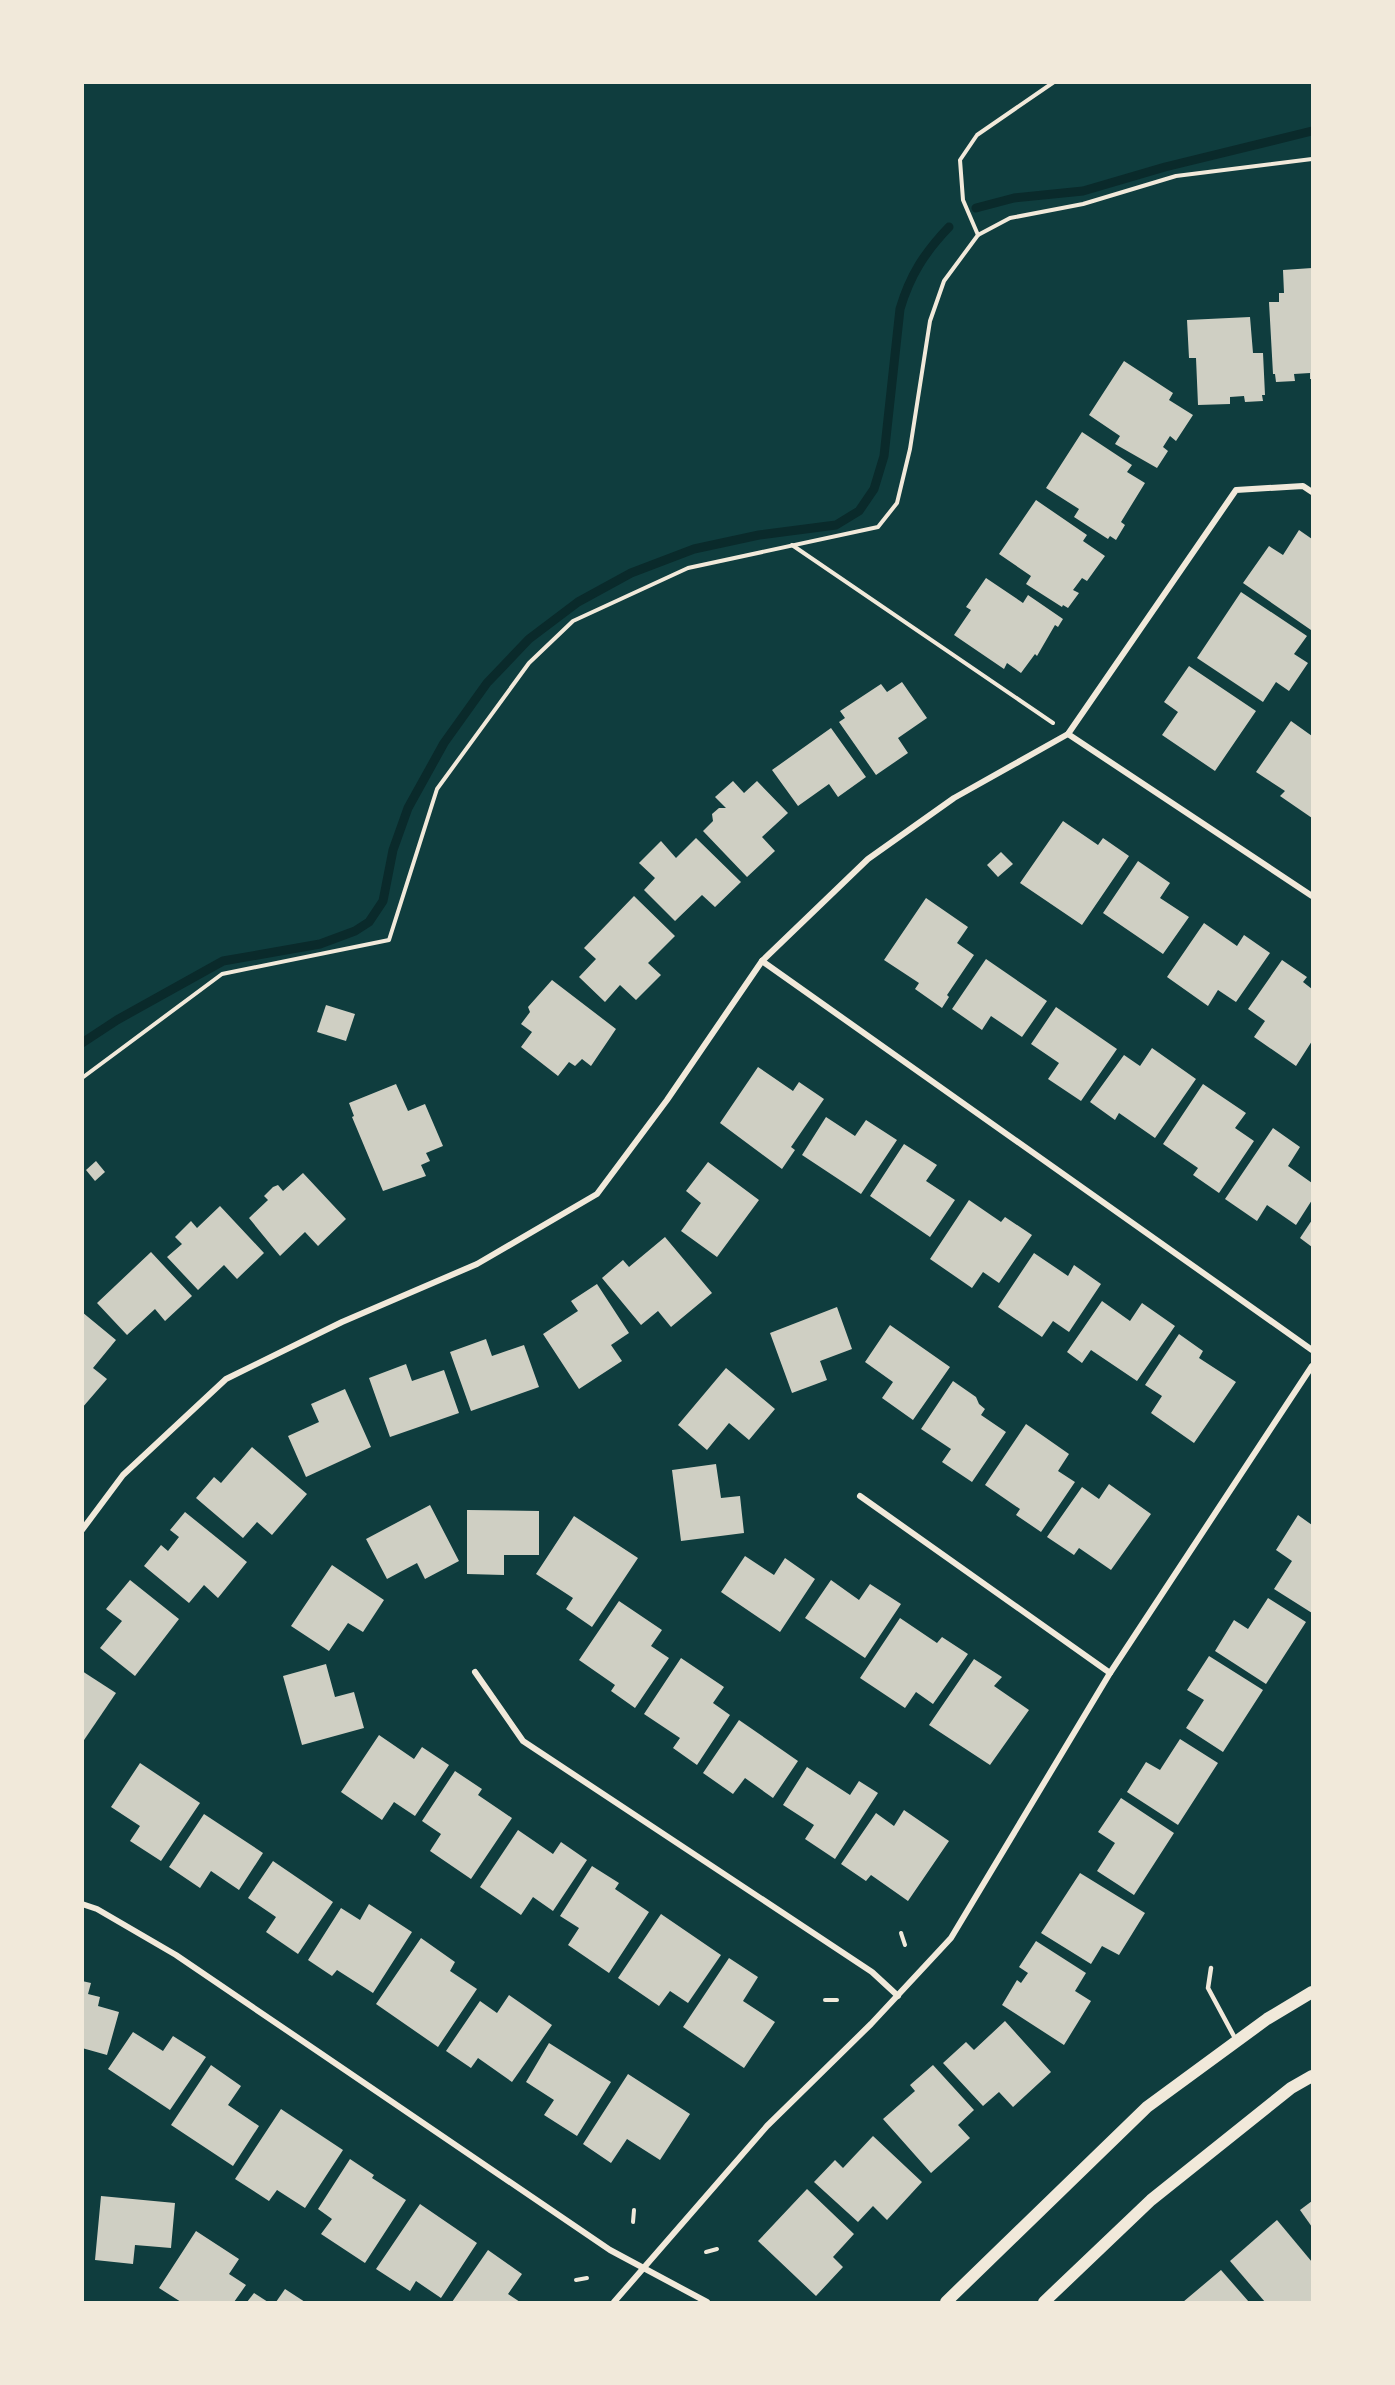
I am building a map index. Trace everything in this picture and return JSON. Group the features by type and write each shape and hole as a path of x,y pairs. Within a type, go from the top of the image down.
{"main road":[{"path":"946,2302 1147,2107 1237,2042 1312,1992"},
{"path":"1044,2302 1152,2200 1291,2088 1312,2076"}],"street":[{"path":"82,1530 123,1475 226,1379 342,1322 477,1264 597,1194 667,1100 762,961 868,859 954,798 1068,734 1236,490 1303,486 1312,492"},
{"path":"1068,734 1312,896"},
{"path":"762,961 1312,1350"},
{"path":"614,2302 767,2126 898,1996 951,1938 1110,1673 1312,1366"},
{"path":"860,1496 1110,1673"},
{"path":"475,1672 523,1741 872,1972 898,1996"},
{"path":"82,1904 97,1909 176,1955 600,2244 707,2302"}],"lane":[{"path":"1211,1968 1208,1988 1237,2042"}],"path":[{"path":"978,235 963,200 960,160 977,135 1054,82"},
{"path":"82,1077 222,974 389,940 437,789 529,663 573,621 688,568 878,527 897,504 910,448 930,321 944,281 978,235 1010,218 1083,204 1176,176 1312,159"},
{"path":"792,545 1068,734"},
{"path":"901,1933 905,1945"},
{"path":"825,2000 837,2000"},
{"path":"633,2222 634,2210"},
{"path":"706,2252 717,2249"},
{"path":"576,2280 587,2278"}],"building":[{"path":"1312,268 1312,379 1310,379 1310,373 1294,374 1295,381 1276,382 1275,374 1273,374 1269,302 1279,302 1279,293 1284,293 1283,270"},
{"path":"1250,317 1253,353 1263,353 1265,395 1262,395 1263,401 1245,402 1244,396 1230,397 1230,404 1198,405 1196,358 1189,358 1187,320"},
{"path":"1124,361 1173,393 1169,400 1193,415 1176,441 1170,436 1163,447 1168,451 1157,468 1115,444 1120,436 1089,415"},
{"path":"1082,432 1132,465 1127,472 1145,483 1121,522 1125,525 1116,540 1110,536 1108,539 1074,517 1079,509 1046,488"},
{"path":"1036,500 1087,535 1083,541 1105,556 1087,581 1082,578 1073,590 1079,593 1068,608 1063,605 1062,607 1026,584 1031,576 999,554"},
{"path":"1299,530 1312,539 1311,630 1243,583 1269,546 1283,555"},
{"path":"986,578 1023,603 1028,595 1063,619 1058,627 1055,625 1037,656 1035,654 1021,673 1007,663 1004,669 954,635 971,610 966,607"},
{"path":"1241,592 1307,636 1294,654 1308,663 1289,691 1276,682 1263,702 1197,658"},
{"path":"1189,666 1256,711 1215,771 1162,735 1178,712 1164,702"},
{"path":"902,682 927,718 898,738 908,753 876,775 839,722 845,718 840,711 881,684 887,692"},
{"path":"1291,721 1312,736 1312,818 1280,796 1285,791 1256,772"},
{"path":"831,728 866,777 838,797 829,784 798,806 772,770"},
{"path":"733,781 744,793 757,781 788,813 762,837 775,851 747,877 703,831 713,821 712,814 719,808 726,808 715,797"},
{"path":"1063,821 1098,845 1103,838 1129,856 1082,925 1020,883"},
{"path":"696,838 741,882 715,907 702,895 675,921 644,890 655,878 639,863 661,841 676,858"},
{"path":"1001,852 1013,864 998,877 987,865"},
{"path":"1138,861 1170,883 1160,898 1189,917 1163,954 1103,913"},
{"path":"634,896 675,936 648,963 661,975 636,1000 620,985 605,1002 579,977 596,959 584,948"},
{"path":"926,898 968,927 957,943 974,955 947,995 949,997 942,1008 915,989 919,983 884,960"},
{"path":"1204,923 1237,946 1244,935 1270,953 1236,1002 1218,990 1208,1006 1167,977"},
{"path":"986,959 1047,1001 1022,1037 991,1016 982,1030 952,1009"},
{"path":"1282,960 1307,977 1303,982 1312,989 1312,1041 1296,1066 1254,1037 1265,1021 1248,1009"},
{"path":"552,980 616,1029 591,1066 582,1059 575,1066 569,1062 558,1076 521,1047 532,1032 521,1024 530,1012 528,1007"},
{"path":"326,1005 355,1014 346,1041 317,1032"},
{"path":"1056,1007 1117,1049 1081,1101 1048,1079 1059,1063 1031,1044"},
{"path":"1152,1048 1196,1079 1155,1138 1119,1113 1115,1120 1090,1102 1124,1055 1140,1066"},
{"path":"758,1067 793,1091 799,1082 824,1099 791,1147 795,1150 782,1169 720,1123"},
{"path":"396,1084 408,1111 425,1104 443,1146 426,1153 430,1161 421,1165 426,1176 383,1191 352,1117 354,1116 349,1103"},
{"path":"1203,1084 1246,1113 1235,1128 1254,1141 1219,1193 1193,1175 1198,1168 1163,1144"},
{"path":"826,1117 855,1136 866,1120 897,1140 861,1194 802,1155"},
{"path":"1273,1128 1300,1147 1288,1166 1312,1183 1312,1200 1296,1225 1267,1205 1257,1221 1225,1199"},
{"path":"904,1144 937,1165 926,1181 955,1200 930,1237 870,1196"},
{"path":"96,1161 105,1172 95,1181 86,1170"},
{"path":"708,1162 759,1200 717,1257 681,1231 701,1203 686,1191"},
{"path":"303,1173 346,1219 318,1246 305,1232 280,1256 249,1218 268,1200 264,1196 273,1187 278,1185 283,1191"},
{"path":"969,1200 1001,1222 1005,1217 1032,1235 999,1283 983,1272 972,1288 930,1259"},
{"path":"220,1206 264,1253 237,1279 224,1265 198,1290 167,1257 182,1244 175,1237 191,1221 197,1228"},
{"path":"1312,1220 1312,1247 1300,1238"},
{"path":"665,1237 712,1293 671,1327 658,1311 641,1325 602,1278 623,1260 629,1267"},
{"path":"151,1252 192,1296 165,1321 155,1309 127,1335 97,1303"},
{"path":"1034,1253 1068,1276 1074,1265 1101,1284 1069,1332 1053,1321 1042,1337 998,1307"},
{"path":"597,1284 629,1333 611,1345 622,1361 579,1389 543,1334 578,1311 571,1301"},
{"path":"1102,1301 1130,1321 1142,1303 1175,1326 1137,1381 1091,1350 1082,1363 1067,1352"},
{"path":"837,1307 852,1349 820,1361 827,1380 792,1393 770,1333"},
{"path":"82,1312 116,1340 93,1368 107,1379 82,1408"},
{"path":"890,1325 950,1367 913,1420 882,1398 893,1382 865,1362"},
{"path":"1179,1334 1203,1351 1199,1358 1236,1382 1194,1443 1151,1413 1162,1396 1145,1385"},
{"path":"486,1339 492,1356 524,1345 539,1387 471,1411 450,1352"},
{"path":"406,1364 412,1381 444,1370 459,1413 390,1437 369,1378"},
{"path":"726,1368 775,1409 749,1440 729,1423 707,1450 678,1425"},
{"path":"953,1381 976,1397 985,1409 981,1415 1006,1432 972,1482 942,1462 951,1449 921,1429"},
{"path":"345,1389 371,1447 306,1477 288,1436 319,1422 311,1404"},
{"path":"1026,1424 1069,1454 1058,1471 1075,1482 1041,1532 1016,1515 1020,1509 985,1485"},
{"path":"252,1447 307,1494 272,1535 257,1522 243,1538 196,1498 214,1477 221,1483"},
{"path":"716,1464 721,1498 740,1496 744,1533 681,1541 672,1470"},
{"path":"1109,1484 1151,1514 1111,1570 1079,1548 1074,1555 1047,1537 1082,1487 1099,1499"},
{"path":"430,1505 459,1561 425,1579 417,1563 387,1579 366,1539"},
{"path":"467,1510 539,1511 539,1555 504,1555 504,1575 467,1574"},
{"path":"185,1512 247,1562 218,1598 204,1585 189,1603 144,1566 161,1545 168,1551 179,1537 170,1530"},
{"path":"1298,1515 1312,1525 1312,1613 1274,1589 1292,1561 1276,1550"},
{"path":"574,1516 638,1558 592,1627 566,1609 573,1598 536,1574"},
{"path":"745,1556 774,1575 785,1558 815,1579 780,1632 721,1592"},
{"path":"332,1565 384,1600 363,1632 348,1623 329,1651 291,1626"},
{"path":"130,1580 179,1619 135,1676 100,1648 122,1621 106,1609"},
{"path":"831,1580 859,1600 870,1584 901,1604 865,1658 805,1618"},
{"path":"1268,1598 1306,1622 1266,1684 1215,1651 1234,1620 1248,1629"},
{"path":"619,1601 662,1630 651,1646 669,1658 635,1708 611,1691 615,1685 579,1660"},
{"path":"900,1618 937,1643 942,1637 968,1654 933,1704 916,1692 905,1708 860,1678"},
{"path":"1209,1656 1263,1690 1223,1752 1186,1728 1204,1700 1187,1690"},
{"path":"681,1658 724,1687 713,1703 730,1715 697,1765 673,1748 680,1738 644,1714"},
{"path":"974,1659 1002,1677 994,1686 1029,1710 990,1765 929,1725"},
{"path":"326,1664 335,1697 354,1692 364,1728 302,1745 283,1676"},
{"path":"82,1671 116,1693 82,1743"},
{"path":"739,1720 798,1761 773,1798 745,1778 733,1794 703,1773"},
{"path":"379,1735 414,1759 422,1747 449,1765 415,1816 394,1802 382,1820 341,1792"},
{"path":"1180,1739 1218,1763 1178,1825 1127,1792 1146,1762 1160,1770"},
{"path":"140,1763 200,1803 161,1861 130,1841 140,1826 111,1807"},
{"path":"807,1767 850,1795 859,1781 878,1793 835,1859 805,1839 814,1825 783,1805"},
{"path":"455,1771 482,1789 478,1795 512,1818 471,1879 430,1851 441,1834 422,1821"},
{"path":"1121,1798 1174,1833 1134,1895 1097,1871 1115,1843 1098,1832"},
{"path":"904,1810 949,1841 908,1901 871,1875 866,1881 841,1864 876,1813 894,1826"},
{"path":"204,1814 263,1853 239,1890 211,1871 200,1888 169,1867"},
{"path":"518,1830 553,1854 561,1842 587,1860 553,1911 533,1897 521,1915 480,1887"},
{"path":"273,1861 333,1902 298,1954 266,1932 276,1917 248,1898"},
{"path":"592,1866 619,1883 615,1889 649,1912 609,1973 568,1945 579,1928 560,1916"},
{"path":"1080,1873 1145,1913 1119,1955 1102,1946 1091,1964 1041,1933"},
{"path":"369,1904 412,1932 373,1993 337,1970 332,1976 308,1960 341,1908 360,1920"},
{"path":"661,1914 721,1955 688,2003 670,1991 659,2006 618,1978"},
{"path":"421,1938 455,1962 450,1971 477,1989 438,2047 376,2004"},
{"path":"1036,1941 1086,1973 1075,1991 1091,2001 1064,2045 1002,2005 1017,1980 1021,1983 1028,1973 1019,1967"},
{"path":"729,1958 758,1977 743,2001 775,2022 744,2068 683,2027"},
{"path":"82,1981 91,1983 88,1994 100,1997 98,2006 119,2012 107,2055 82,2048"},
{"path":"509,1995 552,2025 512,2082 478,2058 471,2068 446,2051 480,2001 497,2013"},
{"path":"1005,2021 1051,2072 1013,2107 999,2092 983,2106 943,2063 966,2042 974,2050"},
{"path":"133,2032 163,2051 173,2036 206,2057 170,2110 108,2069"},
{"path":"549,2043 611,2082 577,2136 544,2115 554,2100 526,2082"},
{"path":"211,2065 241,2086 228,2105 259,2126 233,2166 171,2125"},
{"path":"933,2065 974,2110 958,2125 970,2138 931,2173 883,2119 915,2091 910,2085"},
{"path":"628,2074 690,2114 660,2160 627,2139 611,2163 583,2144"},
{"path":"281,2109 343,2150 305,2208 277,2190 269,2201 235,2179"},
{"path":"873,2136 922,2182 887,2220 873,2206 858,2222 814,2182 835,2160 843,2168"},
{"path":"350,2159 374,2175 372,2178 406,2200 365,2263 321,2234 332,2219 318,2209"},
{"path":"807,2189 854,2234 833,2257 843,2267 816,2296 758,2241"},
{"path":"101,2196 175,2203 171,2248 135,2245 133,2264 95,2260"},
{"path":"1312,2201 1312,2227 1300,2210"},
{"path":"420,2204 477,2243 441,2298 416,2281 410,2291 376,2269"},
{"path":"1277,2220 1312,2262 1312,2302 1265,2302 1230,2261"},
{"path":"196,2231 239,2259 229,2274 246,2285 234,2302 181,2302 159,2288"},
{"path":"488,2250 522,2274 508,2294 520,2302 452,2302"},
{"path":"1221,2270 1249,2302 1183,2302"},
{"path":"285,2289 305,2302 276,2302"},
{"path":"254,2293 268,2302 247,2302"}],"waterway":[{"path":"976,208 1014,198 1083,191 1165,167 1312,131"},
{"path":"82,1043 117,1020 223,961 320,944 355,931 369,922 383,901 393,850 408,808 444,743 487,683 529,639 578,602 631,573 694,549 759,535 836,525 859,511 874,489 884,456 900,309 908,285 919,265 949,227"}]}
